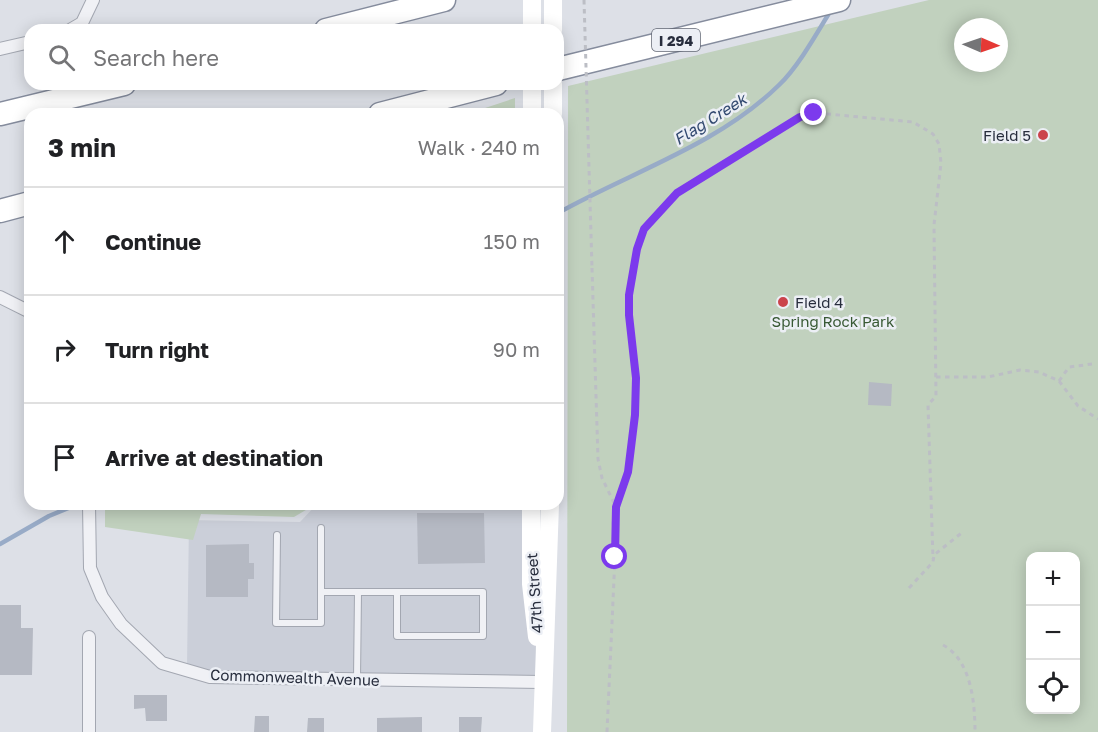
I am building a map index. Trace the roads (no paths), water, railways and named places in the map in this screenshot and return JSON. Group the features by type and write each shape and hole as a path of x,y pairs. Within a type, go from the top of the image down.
{"highway":[{"path":"350,24 444,0"},
{"name":"I 294","path":"564,68 839,0"},
{"path":"25,108 99,90"},
{"path":"403,108 473,90"},
{"path":"0,114 24,108"},
{"path":"0,211 24,205"}],"main road":[{"path":"532,0 532,24"},
{"path":"553,0 553,24"},
{"path":"532,90 532,108"},
{"path":"553,90 553,108"},
{"name":"47th Street","path":"531,510 531,584 542,682"},
{"name":"47th Street","path":"542,732 550,510"}],"street":[{"path":"80,24 93,2"},
{"path":"0,50 24,44"},
{"path":"0,297 24,309"},
{"name":"Commonwealth Avenue","path":"88,510 90,568 102,597 120,624 162,663 210,677 542,682"},
{"path":"89,637 89,732"}],"lane":[{"path":"277,535 276,623 321,623 321,528"},
{"path":"321,592 358,592 397,592 483,592 483,636 397,636 397,592"},
{"path":"357,679 358,592"}],"waterway":[{"name":"Flag Creek","path":"564,210 702,141 755,106 793,69 831,10"},
{"name":"Flag Creek","path":"0,544 64,510"}],"place":[{"name":"Field 5","path":"1043,135"},
{"name":"Field 4","path":"783,302"}],"park label":[{"name":"Spring Rock Park","path":"833,321"}]}
